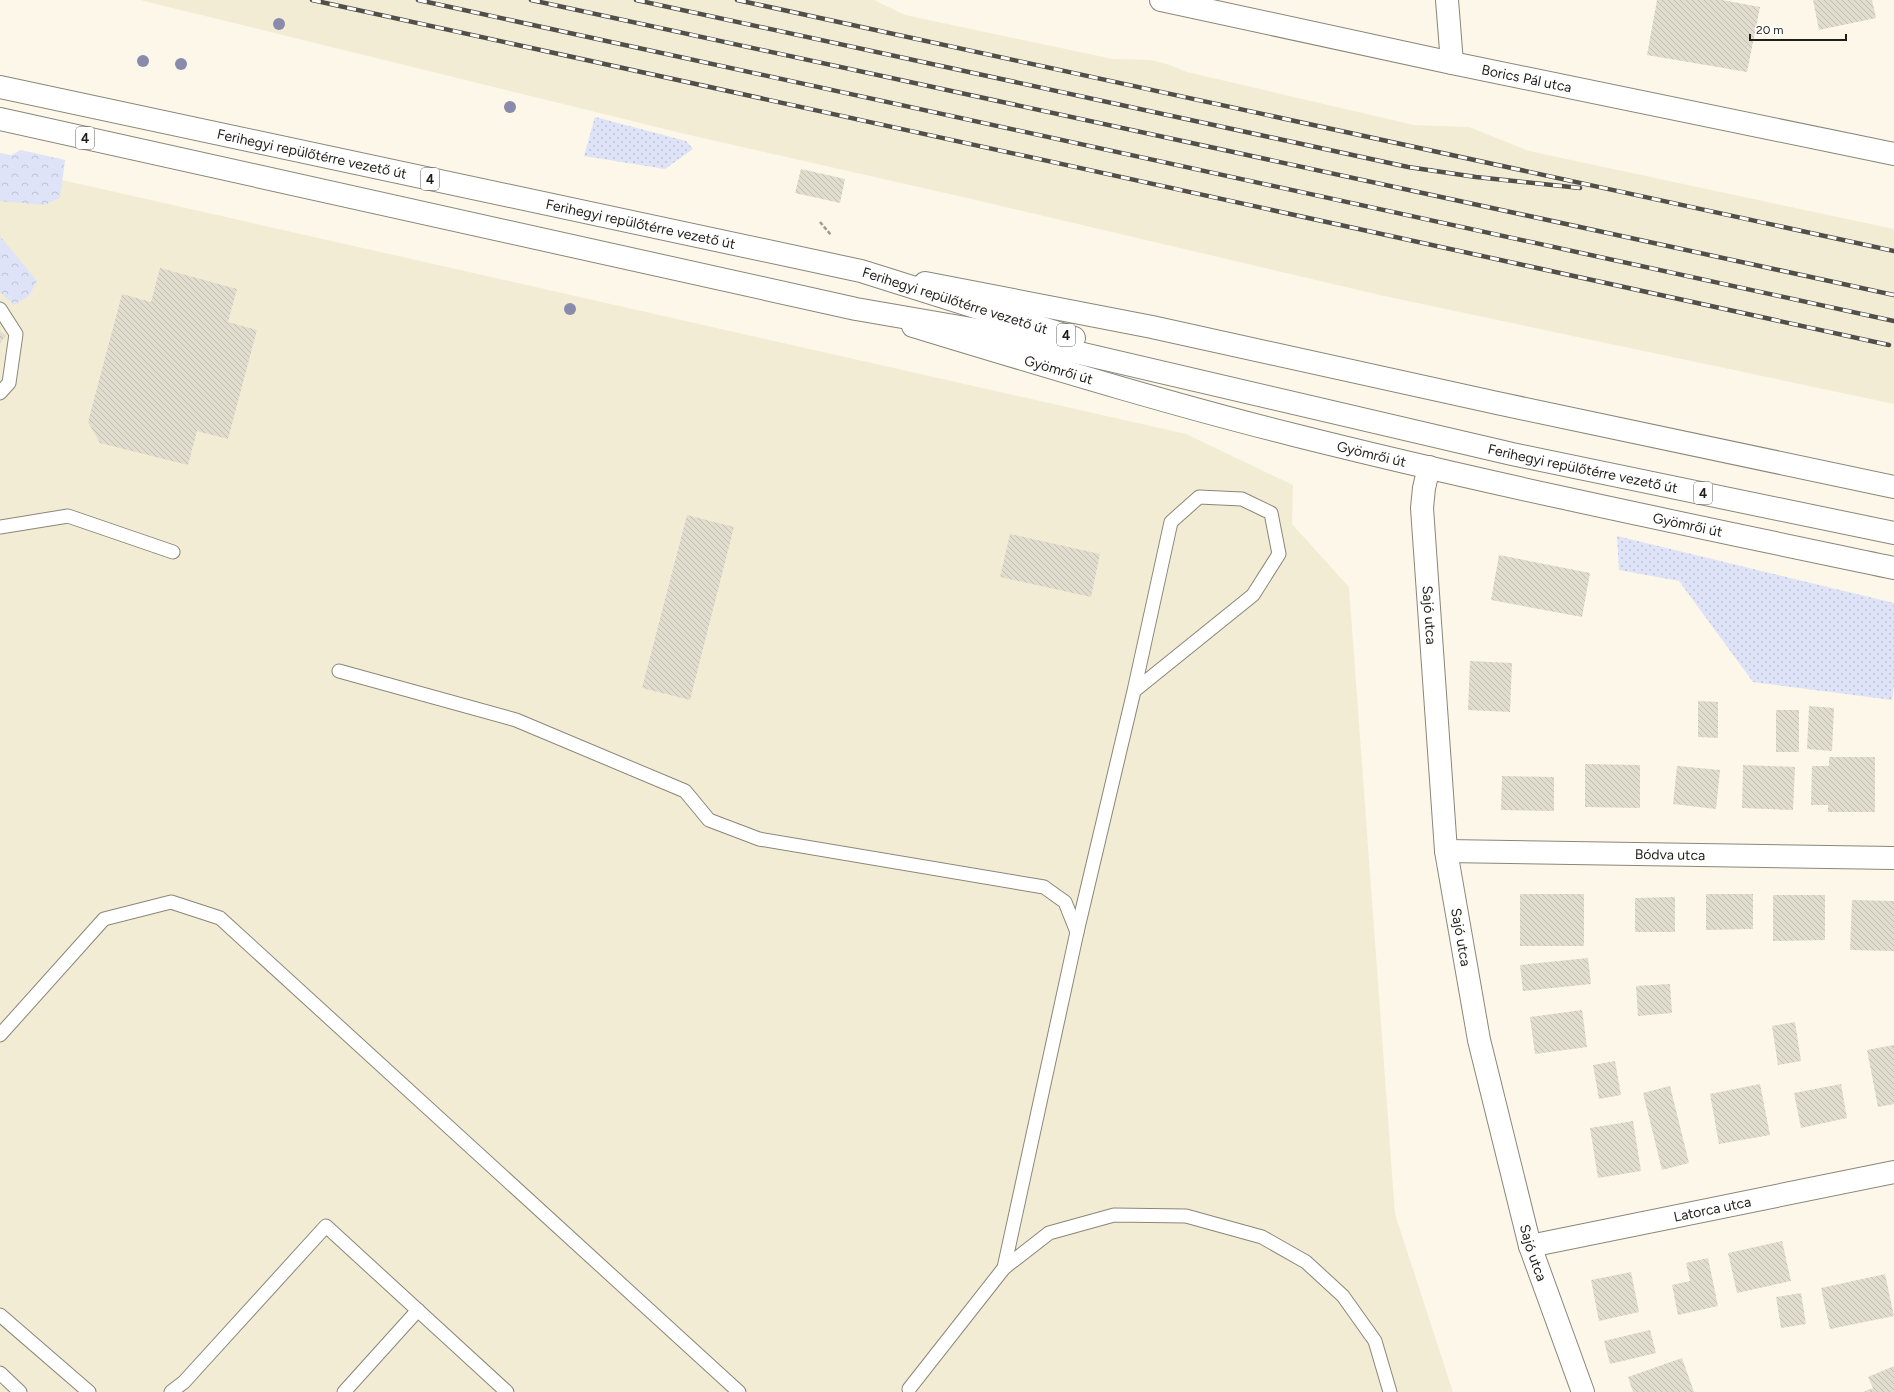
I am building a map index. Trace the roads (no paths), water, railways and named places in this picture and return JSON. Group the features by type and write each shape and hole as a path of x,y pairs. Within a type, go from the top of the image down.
{"street":[{"name":"Borics Pál utca","path":"1161,0 1452,63 1894,154"},
{"path":"1447,0 1452,63"},
{"name":"Ferihegyi repülőtérre vezető út","path":"0,87 860,271 994,314 1272,397"},
{"name":"Ferihegyi repülőtérre vezető út","path":"0,120 856,309 989,332 1512,454 1894,533"},
{"path":"860,271 1152,327 1497,403 1894,487"},
{"name":"Gyömrői út","path":"856,309 1143,394 1292,435 1513,487 1894,568"},
{"name":"Sajó utca","path":"1429,467 1424,488 1422,508 1446,851 1479,1040 1530,1246 1583,1392"},
{"name":"Bódva utca","path":"1446,851 1894,858"},
{"name":"Latorca utca","path":"1530,1246 1894,1172"}],"lane":[{"path":"0,309 16,334 9,383 0,393"},
{"path":"1004,1268 1077,932 1134,691 1171,522 1199,497 1242,499 1271,513 1279,554 1253,595 1134,691"},
{"path":"0,527 68,516 173,552"},
{"path":"339,671 516,720 685,791 709,820 759,839 1044,887 1065,902 1077,932"},
{"path":"0,1035 104,919 171,902 220,918 740,1392"},
{"path":"909,1390 1004,1268 1049,1233 1114,1215 1186,1216 1262,1237 1306,1262 1343,1296 1375,1341 1390,1392"},
{"path":"171,1392 184,1382 326,1226 507,1392"},
{"path":"344,1392 418,1310"},
{"path":"0,1315 89,1392"},
{"path":"0,1373 20,1392"}],"railway":[{"path":"312,0 1889,345"},
{"path":"418,0 1894,321"},
{"path":"531,0 1894,295"},
{"path":"636,0 1408,167 1476,177 1580,188"},
{"path":"737,0 1894,251"}]}
